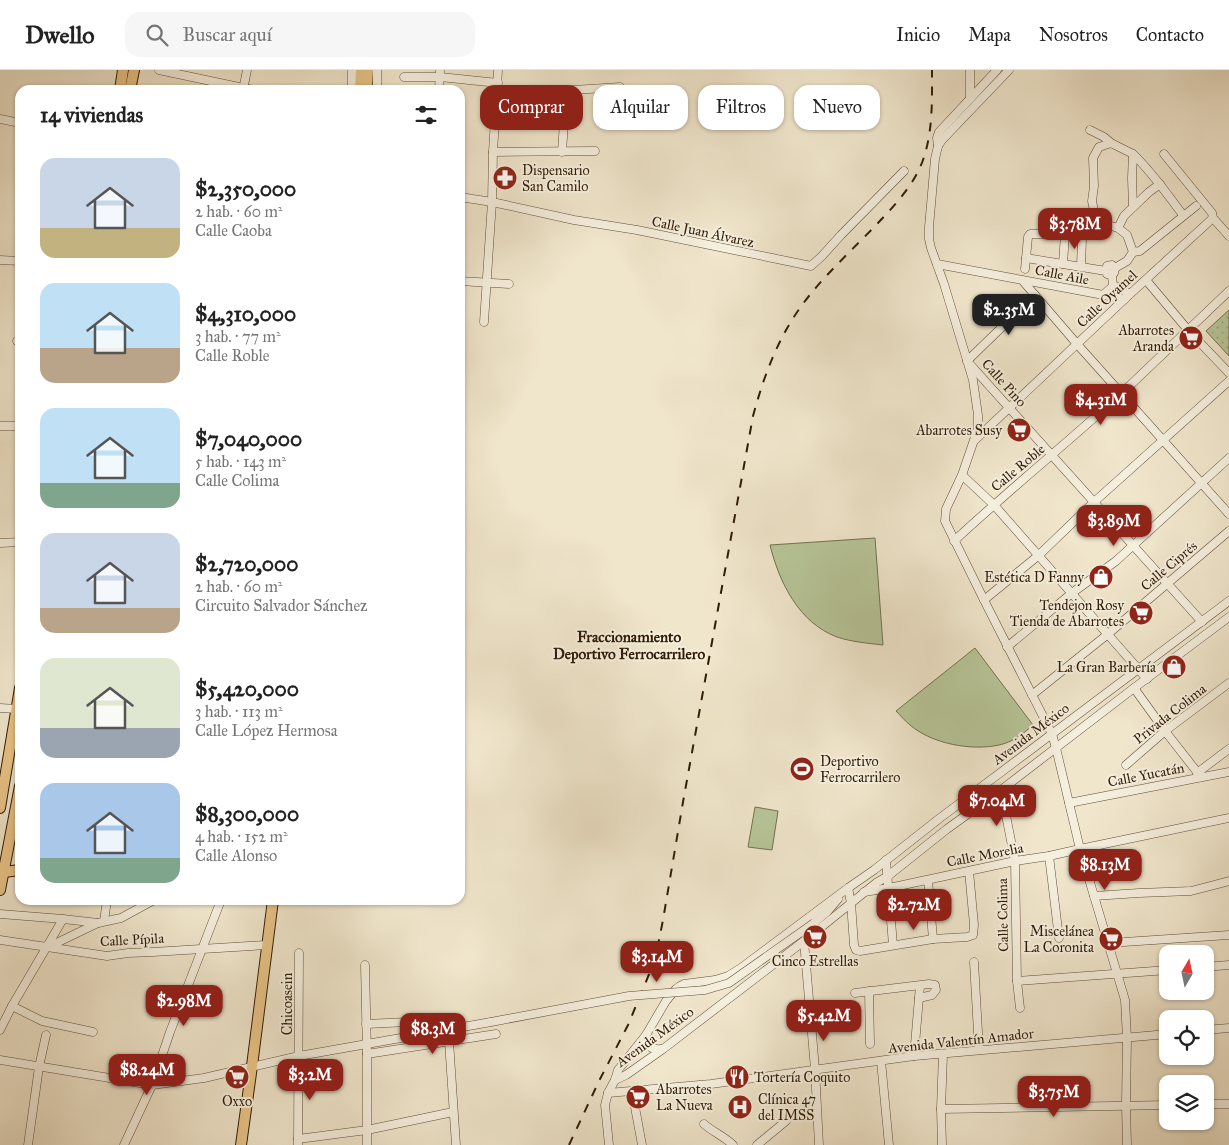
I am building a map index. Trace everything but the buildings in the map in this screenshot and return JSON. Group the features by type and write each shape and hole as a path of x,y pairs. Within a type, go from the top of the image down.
{"main road":[{"path":"121,85 123,70"},
{"path":"131,85 134,70"},
{"path":"360,85 361,70"},
{"path":"367,85 368,70"},
{"path":"0,808 15,721"},
{"path":"0,890 2,871 15,810"},
{"path":"2,871 15,870"},
{"path":"241,1145 272,905"}],"street":[{"path":"159,70 225,85"},
{"path":"244,85 247,70"},
{"path":"352,70 352,85"},
{"path":"377,70 377,85"},
{"path":"498,70 498,85"},
{"path":"970,70 970,98"},
{"path":"998,70 939,132 937,138 938,146 935,159 929,227 931,248 973,380 978,415 978,428 962,475 946,509 945,521 1052,734 1080,848 1125,1000 1127,1145"},
{"path":"938,146 1009,70"},
{"path":"404,77 440,74 489,85"},
{"path":"0,119 15,122"},
{"path":"484,322 495,130"},
{"path":"562,152 563,130"},
{"path":"1090,130 1104,137 1111,144 1133,154 1160,184 1183,215"},
{"path":"1026,258 1111,271 1127,261 1132,252 1127,235 1118,228 1108,225 1094,211 1092,202 1094,186 1093,158 1100,147 1111,144"},
{"path":"493,152 595,151"},
{"path":"1133,154 1133,207"},
{"path":"1164,154 1229,236"},
{"name":"Calle Juan Álvarez","path":"465,198 574,220 637,230 811,266 904,171"},
{"path":"1118,228 1124,216 1148,192 1160,184"},
{"path":"1132,252 1140,251 1196,206"},
{"name":"Calle Oyamel","path":"974,440 1213,218"},
{"path":"1025,269 1028,237 1030,234 1081,236 1081,267"},
{"path":"1064,264 1065,234"},
{"path":"0,260 15,261"},
{"name":"Calle Aile","path":"937,264 1103,296 1127,296"},
{"path":"1111,271 1113,286"},
{"path":"1022,280 1229,514"},
{"path":"1146,280 1188,330 1229,373"},
{"path":"465,281 509,284"},
{"path":"1103,296 1113,286"},
{"path":"1113,286 1118,287 1127,296"},
{"name":"Calle Roble","path":"954,541 1121,393 1229,291"},
{"path":"967,361 1035,295"},
{"name":"Calle Pino","path":"967,361 1202,622"},
{"path":"984,600 1039,555 1094,502 1229,381"},
{"path":"0,426 15,426"},
{"path":"1007,647 1072,593 1116,561 1229,458"},
{"path":"962,475 994,505 1147,679"},
{"name":"Calle Ciprés","path":"1032,695 1108,634 1229,531"},
{"path":"0,543 15,542"},
{"name":"Avenida México","path":"608,1093 618,1070 646,1035 676,989 684,984 715,980 728,976 741,968 1229,602"},
{"name":"Avenida México","path":"615,1080 626,1075 663,1049 804,941 864,892 888,876 947,829 1229,617"},
{"name":"Privada Colima","path":"1126,764 1165,731 1229,683"},
{"path":"1134,688 1199,775 1229,749"},
{"path":"0,708 15,709"},
{"name":"Calle Yucatán","path":"1069,803 1199,775 1229,772"},
{"name":"Calle Colima","path":"1001,790 1014,861 1017,980"},
{"path":"940,818 944,820 947,829"},
{"name":"Calle Morelia","path":"864,892 1229,818"},
{"path":"1049,856 1059,938"},
{"path":"886,860 893,945"},
{"path":"848,888 856,950 933,939 967,937 973,935 974,925 969,872"},
{"path":"928,880 933,939"},
{"path":"1094,896 1191,891 1229,881"},
{"name":"Avenida México","path":"0,1060 39,1068 152,1085 204,1078 299,1056 629,996 705,990 729,983 814,923 827,912 848,888"},
{"name":"Avenida México","path":"827,912 851,904"},
{"path":"101,922 106,905"},
{"path":"46,948 101,922 121,918 145,905"},
{"path":"124,1145 152,1085 170,1032 219,905"},
{"path":"0,914 101,922"},
{"path":"0,1030 63,919"},
{"path":"1109,944 1229,935"},
{"name":"Calle Pípila","path":"0,940 107,956 128,952 266,945"},
{"path":"804,941 815,1069 819,1145"},
{"name":"Chicoasein","path":"298,1142 299,953"},
{"path":"974,962 978,1050"},
{"path":"365,965 367,1145"},
{"path":"1214,966 1229,965"},
{"path":"1020,1008 1017,980 1159,971"},
{"path":"855,993 929,984 935,985 936,990 932,995 919,998"},
{"path":"914,1056 920,986"},
{"path":"869,991 870,1044"},
{"path":"12,1006 42,1021 93,1032"},
{"path":"366,1024 408,1022"},
{"path":"1214,1029 1229,1028"},
{"path":"367,1054 496,1034"},
{"path":"28,1145 39,1068 46,1035"},
{"path":"646,1035 646,1043 652,1049 663,1049"},
{"name":"Avenida Valentín Amador","path":"608,1093 710,1084 914,1056 1159,1035"},
{"path":"449,1041 456,1145"},
{"path":"942,1145 943,1054"},
{"path":"882,1061 889,1145"},
{"path":"632,1091 642,1145"},
{"path":"608,1093 605,1105 609,1145"},
{"path":"1214,1104 1229,1104"},
{"path":"941,1109 1159,1105"},
{"path":"298,1142 453,1112"},
{"path":"756,1145 786,1120"},
{"path":"704,1124 733,1145"}],"green space":[{"path":"1229,310 1229,356 1206,331"},
{"path":"875,538 883,645 837,637 824,631 812,622 801,611 785,587 770,545"},
{"path":"975,648 1033,725 1025,732 1004,744 988,747 965,746 941,741 919,732 896,711"},
{"path":"755,807 778,811 772,850 748,847"}],"railway":[{"path":"569,1145 628,1025 657,950 753,416 768,368 782,338 809,296 891,209 916,176 924,157 929,136 932,70"}],"place":[{"name":"Dispensario San Camilo","path":"505,178"},
{"name":"Abarrotes Aranda","path":"1191,338"},
{"name":"Abarrotes Susy","path":"1019,430"},
{"name":"Estética D Fanny","path":"1101,577"},
{"name":"Tendejon Rosy Tienda de Abarrotes","path":"1141,613"},
{"name":"La Gran Barbería","path":"1174,667"},
{"name":"Deportivo Ferrocarrilero","path":"802,769"},
{"name":"Cinco Estrellas","path":"815,937"},
{"name":"Miscelánea La Coronita","path":"1111,939"},
{"name":"Oxxo","path":"237,1077"},
{"name":"Tortería Coquito","path":"737,1077"},
{"name":"Abarrotes La Nueva","path":"638,1097"},
{"name":"Clínica 47 del IMSS","path":"740,1107"}],"district":[{"name":"Fraccionamiento Deportivo Ferrocarrilero","path":"629,646"}]}
